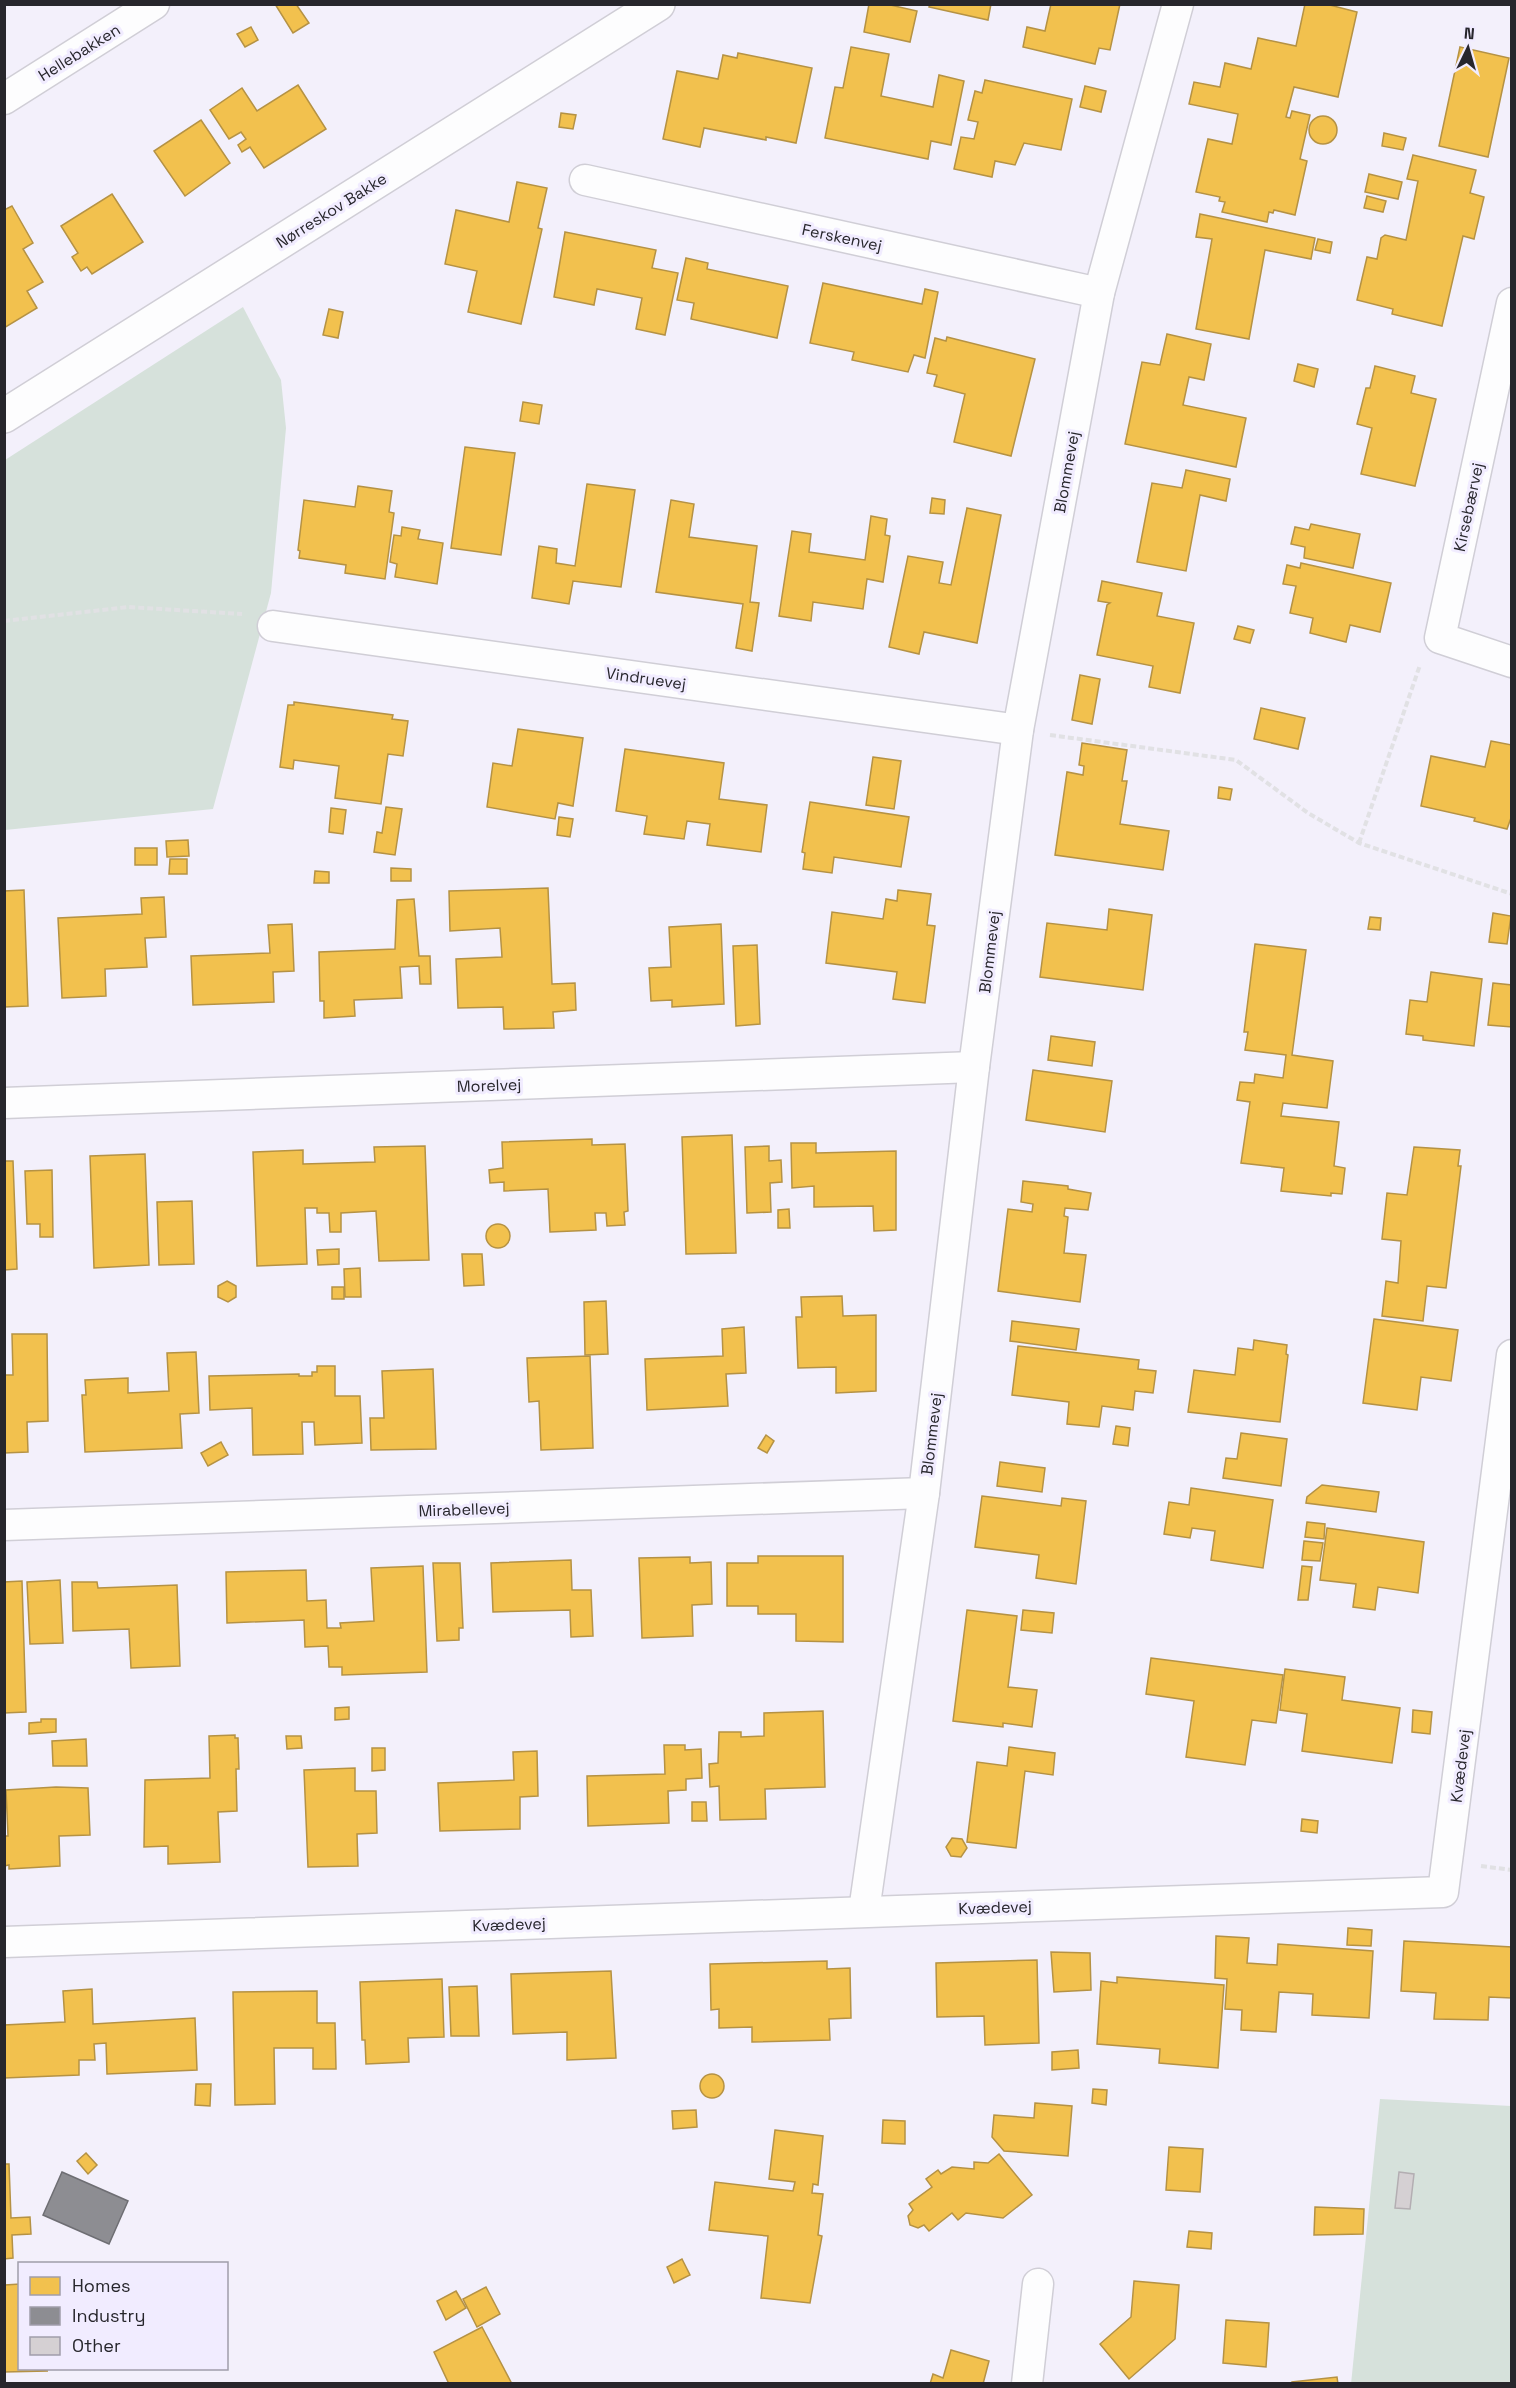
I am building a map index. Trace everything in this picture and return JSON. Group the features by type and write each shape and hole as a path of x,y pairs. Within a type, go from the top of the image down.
{"main road":[{"name":"Nørreskov Bakke","path":"4,416 658,4"}],"street":[{"name":"Hellebakken","path":"4,99 154,4"},
{"name":"Blommevej","path":"864,1911 924,1493 974,1067 1018,730 1099,293 1178,4"},
{"name":"Ferskenvej","path":"585,180 1099,293"},
{"name":"Kirsebærvej","path":"1440,638 1512,303"},
{"name":"Vindruevej","path":"273,626 1018,730"},
{"path":"1440,638 1512,662"},
{"name":"Morelvej","path":"4,1103 974,1067"},
{"name":"Kvædevej","path":"4,1942 1443,1892 1512,1355"},
{"name":"Mirabellevej","path":"4,1526 924,1493"},
{"path":"1027,2384 1038,2284"}],"path":[{"path":"4,621 128,607 250,615 273,626"},
{"path":"1359,843 1417,669 1440,638"},
{"path":"1018,730 1236,760 1308,813 1359,843 1512,894"}],"shaded area":[{"path":"243,307 281,380 286,428 271,593 213,809 5,830 5,460"},
{"path":"1380,2099 1511,2106 1511,2383 1351,2384"}],"building: Homes":[{"path":"275,4 296,4 309,23 293,33"},
{"path":"869,4 886,4 917,11 910,42 864,32"},
{"path":"930,4 991,4 988,20 929,7"},
{"path":"1051,4 1120,4 1110,50 1099,48 1095,64 1023,47 1027,27 1045,31"},
{"path":"1305,4 1326,4 1357,12 1338,97 1294,87 1286,117 1290,118 1292,111 1310,115 1300,159 1307,161 1295,215 1274,210 1273,213 1269,212 1267,222 1222,212 1225,202 1219,201 1220,197 1196,192 1208,139 1232,144 1238,114 1189,104 1194,82 1220,87 1225,63 1251,69 1258,38 1296,46"},
{"path":"251,27 258,40 245,47 237,34"},
{"path":"851,47 889,54 881,96 933,107 939,75 964,81 951,145 931,141 928,159 825,138 835,87 843,88"},
{"path":"1460,47 1509,58 1488,157 1439,146"},
{"path":"738,53 812,68 796,143 766,137 766,140 704,128 700,147 663,139 677,71 718,79 723,55 737,58"},
{"path":"985,80 1072,99 1061,150 1024,143 1015,165 995,161 992,177 954,169 961,137 974,139 978,122 968,120 975,91 982,93"},
{"path":"298,85 326,129 264,168 250,147 242,152 238,145 246,139 241,132 229,139 210,110 242,88 257,111"},
{"path":"1085,86 1106,91 1101,112 1080,107"},
{"path":"561,113 576,115 573,129 559,127"},
{"path":"1323,116 1333,120 1337,130 1333,140 1323,144 1313,140 1309,130 1313,120"},
{"path":"201,120 230,163 185,196 154,151"},
{"path":"1384,133 1406,138 1403,150 1382,146"},
{"path":"1413,155 1476,170 1470,193 1484,197 1474,239 1463,236 1442,326 1392,314 1393,309 1357,300 1367,257 1377,259 1381,238 1385,235 1406,240 1418,181 1407,179"},
{"path":"1369,174 1402,182 1398,199 1365,192"},
{"path":"517,182 547,188 538,228 542,229 521,324 468,312 477,271 445,264 456,210 509,222"},
{"path":"112,194 143,242 92,274 87,267 81,271 72,257 78,253 61,226"},
{"path":"1367,196 1386,201 1383,212 1364,208"},
{"path":"12,206 33,243 23,249 43,282 27,291 37,308 4,328 4,210"},
{"path":"1200,214 1315,238 1311,259 1265,250 1249,339 1196,329 1212,239 1196,237"},
{"path":"565,232 656,250 652,268 678,273 665,335 636,329 642,298 597,289 594,305 554,297"},
{"path":"1318,239 1332,242 1330,253 1315,250"},
{"path":"686,258 708,263 707,269 788,286 777,338 691,319 694,303 677,300"},
{"path":"823,283 922,304 925,289 938,292 925,358 914,355 908,372 852,360 854,352 810,343"},
{"path":"329,309 343,312 338,338 323,335"},
{"path":"1167,334 1211,344 1204,380 1189,377 1183,405 1246,418 1236,467 1125,444 1142,362 1160,365"},
{"path":"947,337 1035,359 1011,456 954,442 965,394 934,386 937,375 927,373 935,338 946,341"},
{"path":"1298,364 1318,369 1314,387 1294,381"},
{"path":"1375,366 1415,376 1411,393 1436,399 1415,486 1361,474 1372,428 1357,424 1366,388 1370,388"},
{"path":"523,402 542,405 539,424 520,421"},
{"path":"465,447 515,453 501,555 451,548"},
{"path":"1186,470 1230,479 1226,501 1200,495 1186,571 1137,562 1152,483 1182,488"},
{"path":"587,484 635,490 621,587 573,581 569,604 532,598 539,546 557,549 556,563 575,566"},
{"path":"358,486 392,491 389,512 394,513 385,579 345,573 346,565 299,558 304,500 355,507"},
{"path":"932,498 945,500 944,514 930,513"},
{"path":"671,500 694,504 689,537 757,546 750,602 759,603 752,651 736,648 743,604 656,592"},
{"path":"967,508 1001,515 977,643 924,632 919,654 889,647 908,556 943,562 939,583 951,585"},
{"path":"871,516 887,519 885,535 890,536 883,582 867,579 863,609 813,602 811,621 779,616 792,531 811,534 809,552 865,560"},
{"path":"1311,524 1360,534 1353,568 1304,558 1305,547 1291,544 1295,527 1309,530"},
{"path":"402,527 420,530 418,539 443,543 437,584 395,577 397,564 390,562 394,535 401,536"},
{"path":"1301,563 1391,583 1380,632 1350,625 1346,642 1310,633 1313,618 1290,613 1296,586 1283,584 1287,565 1300,568"},
{"path":"1102,581 1162,593 1157,616 1194,623 1180,693 1149,687 1153,666 1097,655 1107,605 1110,603 1098,601"},
{"path":"1238,626 1254,630 1250,643 1234,639"},
{"path":"1080,675 1100,679 1092,724 1072,720"},
{"path":"294,702 393,715 392,719 408,721 403,756 388,754 381,804 335,798 339,766 294,760 293,769 280,767 288,705 294,705"},
{"path":"1261,708 1305,718 1298,749 1254,739"},
{"path":"518,729 583,738 573,806 558,803 555,819 487,807 493,763 512,766"},
{"path":"1491,741 1512,745 1512,815 1507,829 1474,821 1475,818 1421,806 1431,756 1485,767"},
{"path":"1082,743 1127,750 1122,781 1127,781 1120,824 1169,831 1163,870 1055,855 1067,772 1083,775 1084,766 1079,765"},
{"path":"625,749 724,763 719,799 767,805 761,852 707,845 710,824 687,821 684,839 644,834 647,816 616,811"},
{"path":"873,757 901,761 894,809 866,805"},
{"path":"1219,787 1232,789 1230,800 1218,798"},
{"path":"810,802 909,817 901,867 834,857 832,873 803,869 805,853 802,852"},
{"path":"386,807 402,809 395,855 374,852 377,832 382,833"},
{"path":"331,808 346,810 343,834 329,832"},
{"path":"559,817 573,819 570,837 557,835"},
{"path":"188,840 189,856 167,857 166,841"},
{"path":"135,848 157,848 157,865 135,865"},
{"path":"170,859 187,859 187,874 169,874"},
{"path":"391,868 411,869 411,881 391,881"},
{"path":"315,871 329,872 329,883 314,883"},
{"path":"548,888 552,984 575,983 576,1010 553,1012 554,1028 504,1029 503,1007 458,1008 456,959 502,957 500,928 450,931 449,891"},
{"path":"24,890 28,1006 4,1007 4,891"},
{"path":"898,890 931,894 927,925 935,926 925,1003 893,999 897,972 826,963 832,912 883,919 886,899 897,901"},
{"path":"164,897 166,937 145,938 147,967 105,969 106,996 62,998 58,918 142,914 141,898"},
{"path":"414,899 419,956 430,956 431,984 420,984 419,966 400,967 402,998 354,1000 355,1016 324,1018 324,1001 320,1001 319,952 395,949 397,900"},
{"path":"1109,909 1152,915 1143,990 1040,977 1047,923 1107,930"},
{"path":"1493,913 1511,916 1507,944 1489,942"},
{"path":"1370,917 1381,918 1380,930 1368,929"},
{"path":"292,924 294,971 273,972 274,1002 193,1005 191,956 270,953 268,925"},
{"path":"721,924 724,1004 672,1007 672,1000 651,1001 649,968 671,967 669,927"},
{"path":"1255,944 1306,950 1292,1055 1333,1061 1327,1108 1283,1103 1281,1116 1339,1122 1334,1166 1345,1168 1342,1194 1331,1193 1331,1196 1281,1191 1284,1168 1241,1163 1250,1102 1237,1100 1240,1082 1254,1083 1255,1074 1283,1078 1286,1055 1245,1050 1248,1032 1244,1032"},
{"path":"757,945 760,1024 736,1026 733,946"},
{"path":"1431,972 1482,979 1474,1046 1423,1040 1423,1036 1406,1034 1410,1000 1427,1002"},
{"path":"1493,983 1512,985 1512,1027 1488,1025"},
{"path":"1051,1036 1095,1042 1092,1066 1048,1060"},
{"path":"1033,1070 1112,1081 1105,1132 1026,1120"},
{"path":"732,1135 736,1253 686,1254 682,1137"},
{"path":"592,1139 592,1145 625,1144 628,1211 624,1212 625,1225 607,1226 606,1213 595,1213 596,1230 550,1232 548,1189 504,1191 504,1182 490,1183 489,1170 503,1168 502,1142"},
{"path":"791,1143 816,1143 816,1153 896,1151 896,1230 874,1231 873,1206 814,1207 814,1186 792,1188"},
{"path":"425,1146 429,1260 379,1261 376,1211 341,1213 341,1232 330,1232 329,1213 317,1213 317,1208 305,1208 307,1264 257,1266 253,1152 303,1150 303,1164 375,1162 374,1147"},
{"path":"769,1146 769,1161 781,1160 782,1182 770,1183 771,1212 747,1213 745,1147"},
{"path":"1414,1147 1460,1150 1458,1166 1461,1166 1446,1288 1427,1286 1423,1321 1382,1316 1386,1281 1398,1283 1401,1241 1382,1239 1387,1193 1407,1195"},
{"path":"145,1154 149,1265 94,1268 90,1156"},
{"path":"4,1161 13,1161 17,1269 4,1270"},
{"path":"52,1170 53,1237 40,1237 40,1224 27,1224 25,1171"},
{"path":"1023,1181 1068,1186 1068,1189 1091,1193 1088,1210 1065,1208 1064,1216 1068,1217 1064,1253 1086,1255 1080,1302 998,1291 1008,1209 1032,1212 1033,1204 1021,1202"},
{"path":"192,1201 194,1264 159,1265 157,1202"},
{"path":"789,1209 790,1228 778,1228 778,1210"},
{"path":"498,1224 507,1227 510,1236 507,1245 498,1248 489,1245 486,1236 489,1227"},
{"path":"339,1249 339,1264 318,1265 317,1250"},
{"path":"462,1254 482,1254 484,1285 464,1286"},
{"path":"360,1268 361,1297 345,1297 344,1269"},
{"path":"227,1281 236,1286 236,1297 228,1302 218,1297 218,1286"},
{"path":"332,1287 344,1287 344,1299 332,1299"},
{"path":"842,1296 843,1316 876,1315 876,1391 836,1393 836,1367 798,1368 796,1317 802,1317 801,1297"},
{"path":"606,1301 608,1354 585,1355 584,1302"},
{"path":"1374,1319 1458,1330 1451,1381 1421,1377 1417,1410 1363,1403"},
{"path":"1012,1321 1079,1329 1076,1350 1010,1341"},
{"path":"744,1327 746,1373 726,1374 728,1406 647,1410 645,1359 723,1356 722,1329"},
{"path":"12,1334 47,1334 48,1421 27,1422 28,1452 4,1453 4,1375 13,1375"},
{"path":"1254,1340 1287,1345 1286,1354 1288,1355 1280,1422 1188,1412 1194,1370 1235,1375 1238,1348 1253,1350"},
{"path":"1018,1346 1139,1360 1138,1369 1156,1371 1153,1393 1135,1391 1133,1410 1102,1406 1099,1427 1067,1424 1069,1402 1012,1395"},
{"path":"196,1352 199,1413 180,1414 182,1448 85,1452 82,1395 86,1395 85,1380 128,1378 128,1393 169,1391 167,1353"},
{"path":"590,1356 593,1448 541,1450 539,1401 529,1402 527,1358"},
{"path":"317,1366 335,1366 335,1396 360,1396 362,1443 315,1445 314,1422 302,1422 303,1454 253,1455 252,1408 210,1410 209,1376 299,1374 299,1376 312,1376 312,1372 317,1372"},
{"path":"433,1369 436,1449 371,1450 370,1418 384,1418 382,1371"},
{"path":"1116,1426 1130,1428 1128,1446 1113,1444"},
{"path":"1241,1433 1287,1439 1281,1486 1223,1478 1226,1458 1237,1459"},
{"path":"766,1435 774,1441 767,1453 758,1448"},
{"path":"221,1442 228,1455 208,1466 201,1453"},
{"path":"1000,1462 1045,1468 1042,1492 997,1486"},
{"path":"1322,1485 1379,1492 1376,1512 1306,1503 1307,1497"},
{"path":"1191,1488 1273,1500 1263,1568 1211,1560 1215,1531 1192,1528 1190,1538 1164,1534 1169,1502 1189,1505"},
{"path":"982,1496 1061,1506 1062,1498 1086,1501 1076,1584 1036,1578 1039,1555 975,1547"},
{"path":"1307,1522 1325,1524 1324,1539 1305,1537"},
{"path":"1327,1528 1424,1542 1418,1593 1378,1587 1375,1610 1353,1607 1356,1584 1320,1580"},
{"path":"1304,1541 1323,1543 1320,1561 1302,1560"},
{"path":"758,1556 843,1556 843,1642 796,1641 796,1614 758,1614 758,1606 727,1606 727,1563 758,1563"},
{"path":"690,1557 690,1563 711,1562 712,1604 692,1605 693,1636 642,1638 639,1558"},
{"path":"571,1560 572,1590 591,1590 593,1636 571,1637 570,1610 493,1612 491,1563"},
{"path":"433,1563 460,1563 463,1628 459,1628 459,1640 437,1641"},
{"path":"423,1566 427,1672 342,1675 342,1667 329,1667 328,1646 305,1647 304,1620 227,1623 226,1572 306,1570 307,1601 326,1600 327,1628 341,1628 340,1623 374,1621 371,1568"},
{"path":"1302,1566 1312,1567 1308,1600 1298,1600"},
{"path":"60,1580 63,1643 30,1644 27,1582"},
{"path":"22,1581 26,1712 4,1713 4,1582"},
{"path":"72,1582 97,1582 98,1588 177,1585 180,1666 131,1668 129,1629 73,1631"},
{"path":"967,1610 1017,1616 1008,1687 1037,1690 1032,1727 1003,1723 1003,1727 953,1721"},
{"path":"1023,1610 1054,1613 1052,1633 1021,1630"},
{"path":"1151,1658 1283,1675 1276,1723 1252,1720 1245,1765 1186,1757 1194,1701 1146,1694"},
{"path":"1285,1669 1345,1677 1342,1700 1400,1708 1392,1763 1302,1751 1307,1714 1280,1710"},
{"path":"349,1707 349,1719 335,1720 335,1708"},
{"path":"1413,1710 1432,1712 1430,1734 1412,1732"},
{"path":"823,1711 825,1787 765,1789 766,1819 720,1820 719,1786 710,1787 709,1764 718,1763 719,1732 741,1732 741,1737 764,1736 764,1713"},
{"path":"41,1719 56,1719 56,1732 29,1734 29,1723 41,1722"},
{"path":"235,1735 235,1738 238,1738 239,1769 236,1769 237,1811 218,1812 220,1862 168,1864 168,1846 144,1847 145,1780 210,1778 209,1736"},
{"path":"286,1736 301,1736 302,1748 287,1749"},
{"path":"86,1739 87,1766 53,1766 52,1741"},
{"path":"664,1745 685,1745 685,1750 701,1749 702,1778 686,1779 686,1790 668,1791 669,1823 588,1826 587,1776 665,1774"},
{"path":"1009,1747 1055,1753 1053,1775 1025,1771 1016,1848 967,1842 977,1762 1007,1766"},
{"path":"372,1748 385,1748 385,1770 372,1771"},
{"path":"537,1751 538,1796 520,1797 520,1829 440,1831 438,1783 514,1780 513,1752"},
{"path":"355,1768 355,1791 376,1791 377,1833 357,1834 358,1866 308,1867 304,1770"},
{"path":"88,1788 90,1835 59,1836 60,1866 9,1869 9,1865 4,1866 4,1836 8,1836 6,1790"},
{"path":"692,1802 706,1802 707,1821 692,1821"},
{"path":"1302,1819 1318,1821 1317,1833 1301,1831"},
{"path":"952,1838 962,1839 967,1848 961,1857 951,1856 946,1847"},
{"path":"1348,1928 1372,1930 1371,1946 1347,1945"},
{"path":"1216,1936 1249,1938 1247,1963 1277,1965 1278,1944 1373,1951 1369,2018 1312,2015 1313,1994 1279,1992 1276,2032 1241,2030 1242,2010 1225,2009 1227,1979 1215,1978"},
{"path":"1404,1941 1512,1947 1512,1998 1489,1997 1488,2020 1434,2019 1436,1993 1401,1991"},
{"path":"1051,1952 1090,1953 1091,1990 1054,1992"},
{"path":"1037,1960 1039,2043 985,2045 984,2016 937,2017 936,1963"},
{"path":"827,1961 827,1969 850,1968 851,2018 829,2019 830,2040 752,2042 752,2027 719,2028 719,2009 711,2010 710,1964"},
{"path":"611,1971 616,2058 567,2060 567,2032 513,2034 511,1974"},
{"path":"1117,1977 1224,1985 1218,2068 1159,2063 1160,2049 1097,2044 1101,1981 1117,1983"},
{"path":"442,1979 444,2037 408,2038 409,2062 366,2064 365,2040 362,2040 360,1982"},
{"path":"477,1986 479,2036 451,2036 449,1987"},
{"path":"92,1989 93,2024 195,2018 197,2070 107,2074 106,2043 94,2044 95,2060 79,2060 79,2075 4,2078 4,2025 65,2022 63,1991"},
{"path":"317,1991 317,2023 335,2023 336,2069 313,2069 313,2048 274,2048 275,2104 235,2105 233,1992"},
{"path":"1078,2050 1079,2068 1052,2070 1052,2052"},
{"path":"712,2074 720,2078 724,2086 720,2094 712,2098 704,2094 700,2086 704,2078"},
{"path":"196,2084 211,2084 210,2106 195,2105"},
{"path":"1093,2089 1107,2090 1106,2105 1092,2103"},
{"path":"1035,2103 1072,2106 1068,2156 1004,2151 992,2137 994,2115 1034,2118"},
{"path":"696,2110 697,2127 673,2129 672,2111"},
{"path":"883,2120 905,2121 905,2144 882,2143"},
{"path":"775,2130 823,2136 818,2185 813,2184 812,2193 823,2194 818,2235 822,2236 810,2303 761,2298 768,2236 709,2230 715,2182 793,2191 795,2182 769,2179"},
{"path":"1169,2147 1203,2149 1200,2192 1166,2190"},
{"path":"86,2153 97,2165 88,2174 77,2161"},
{"path":"999,2154 1032,2195 1003,2218 966,2213 958,2220 952,2213 929,2231 924,2225 918,2228 910,2225 908,2216 913,2210 909,2204 932,2187 926,2179 938,2170 941,2174 952,2167 974,2169 974,2162 988,2163"},
{"path":"4,2164 9,2164 11,2218 30,2217 31,2234 12,2235 13,2258 4,2259"},
{"path":"1315,2207 1364,2209 1363,2234 1314,2235"},
{"path":"1189,2231 1212,2233 1211,2249 1187,2247"},
{"path":"682,2259 690,2275 674,2283 667,2267"},
{"path":"1134,2281 1179,2285 1175,2339 1129,2379 1100,2344 1131,2317"},
{"path":"18,2284 18,2370 48,2371 4,2372 5,2285"},
{"path":"486,2287 500,2314 477,2327 463,2299"},
{"path":"456,2291 466,2308 446,2320 437,2301"},
{"path":"1226,2320 1269,2323 1266,2367 1223,2363"},
{"path":"482,2327 512,2384 449,2384 434,2352"},
{"path":"951,2350 989,2361 983,2384 930,2384 933,2374 943,2378"},
{"path":"1337,2377 1338,2384 1292,2384 1292,2382"}],"building: Industry":[{"path":"62,2172 128,2201 109,2244 43,2215"}],"building: Other":[{"path":"1399,2172 1414,2174 1410,2209 1395,2208"}]}
